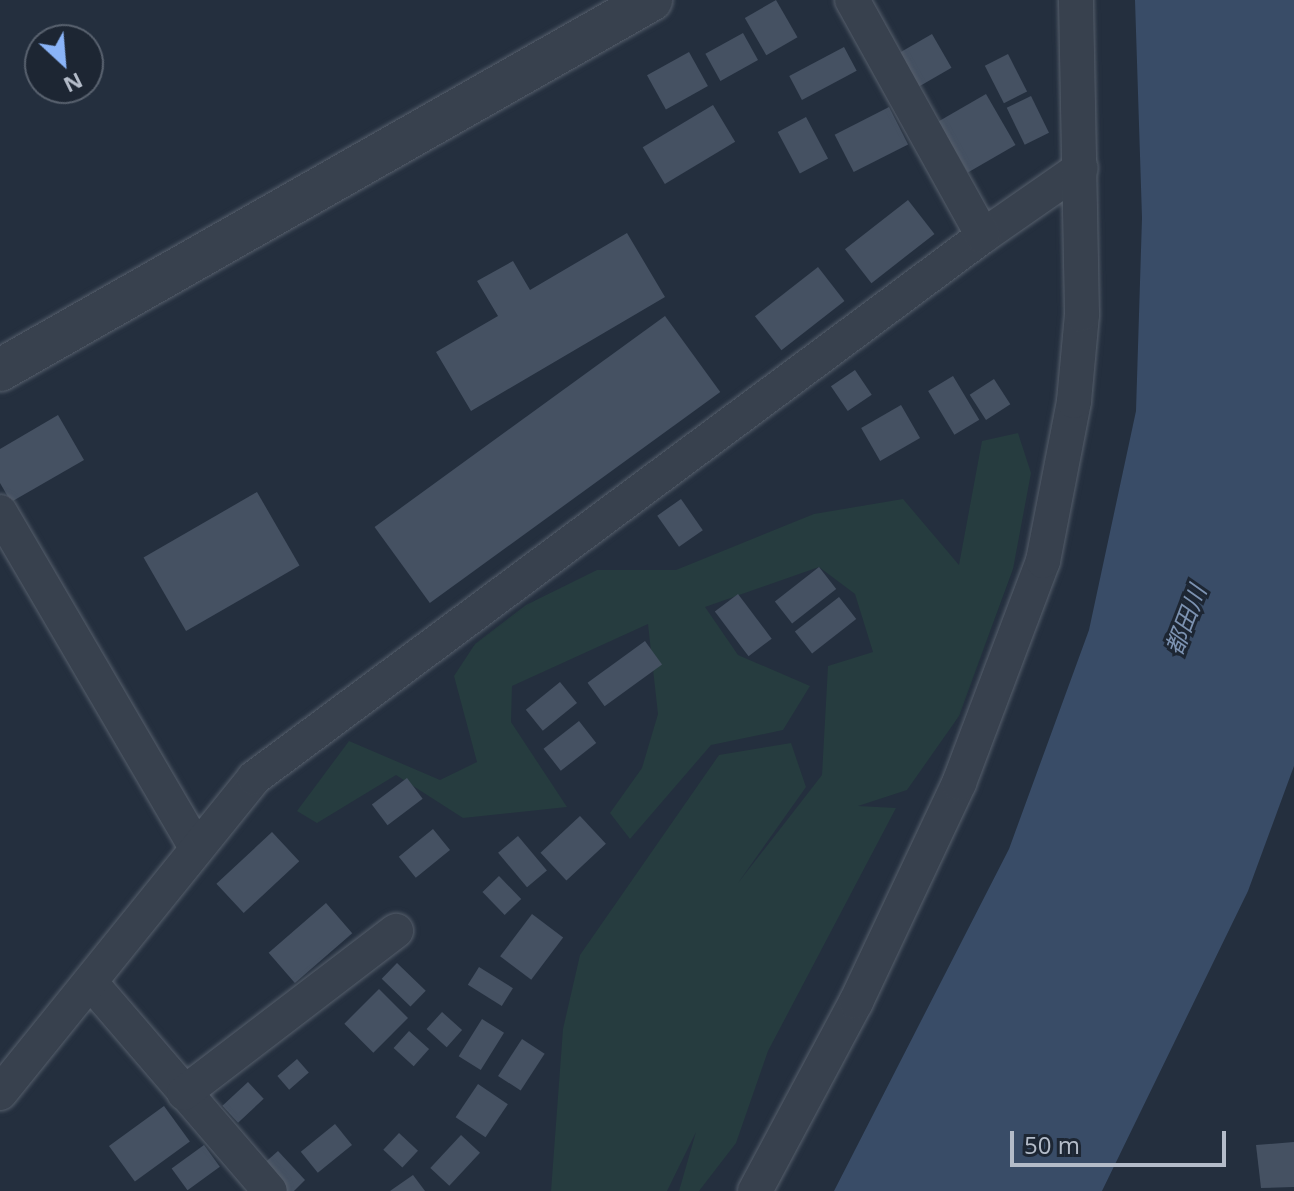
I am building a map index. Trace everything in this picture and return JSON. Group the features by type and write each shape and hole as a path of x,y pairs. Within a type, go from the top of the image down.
{"street":[{"path":"0,370 651,0"},
{"path":"852,0 983,236"},
{"path":"755,1191 856,1002 959,783 1043,561 1074,401 1081,168 1076,0"},
{"path":"0,1093 254,778 338,711 983,236 1081,168"},
{"path":"0,512 196,847"},
{"path":"184,1093 396,931"},
{"path":"91,983 270,1191"}],"green space":[{"path":"1018,433 1031,473 1013,569 959,716 907,790 858,806 896,808 768,1051 736,1143 699,1191 679,1191 696,1132 667,1191 551,1191 563,1029 580,955 719,755 791,743 806,787 738,883 822,775 828,666 873,652 855,594 819,567 705,607 738,655 810,686 783,730 711,745 630,839 610,813 642,768 658,714 648,624 512,686 511,722 567,807 463,818 396,775 317,823 297,811 349,741 440,780 477,762 454,676 475,644 526,605 597,570 676,570 814,514 903,499 959,565 982,441"}],"water":[{"name":"都田川","path":"1135,0 1294,0 1294,766 1248,891 1102,1191 834,1191 1009,849 1089,630 1136,411 1142,218"}],"building":[{"path":"776,0 798,37 766,55 745,18"},
{"path":"743,33 758,60 720,81 705,54"},
{"path":"932,34 952,68 913,90 893,56"},
{"path":"844,47 857,71 802,100 789,76"},
{"path":"689,52 708,86 666,109 647,75"},
{"path":"1008,54 1027,91 1004,103 985,66"},
{"path":"986,94 1016,145 968,173 938,122"},
{"path":"1031,96 1049,133 1025,145 1007,108"},
{"path":"713,105 735,142 665,184 643,147"},
{"path":"889,107 908,144 854,172 835,135"},
{"path":"806,117 828,158 800,174 778,132"},
{"path":"908,200 934,234 871,283 845,249"},
{"path":"627,233 665,297 471,411 436,352 498,316 477,281 513,261 530,290"},
{"path":"818,267 844,301 781,350 755,316"},
{"path":"665,316 720,392 430,603 375,527"},
{"path":"855,370 872,395 848,411 831,386"},
{"path":"953,376 979,420 954,435 928,391"},
{"path":"994,379 1010,404 986,420 970,395"},
{"path":"901,405 920,438 880,461 861,428"},
{"path":"58,415 84,460 11,502 0,483 0,449"},
{"path":"257,492 300,566 186,631 144,558"},
{"path":"681,499 703,530 679,547 657,516"},
{"path":"819,567 836,589 792,624 775,601"},
{"path":"738,594 772,639 749,656 715,611"},
{"path":"839,597 856,619 812,654 795,631"},
{"path":"645,641 662,664 605,706 588,683"},
{"path":"560,682 577,703 543,731 526,710"},
{"path":"579,721 596,743 561,771 544,749"},
{"path":"407,778 423,799 388,825 372,804"},
{"path":"580,816 606,844 566,881 541,853"},
{"path":"433,829 450,850 416,878 399,857"},
{"path":"272,832 299,861 244,913 216,884"},
{"path":"518,836 547,870 527,887 498,853"},
{"path":"499,876 521,899 505,915 482,892"},
{"path":"326,903 352,933 295,983 269,953"},
{"path":"532,914 563,937 531,980 500,956"},
{"path":"397,963 426,991 410,1007 382,979"},
{"path":"479,967 513,988 502,1006 468,985"},
{"path":"379,989 408,1018 373,1053 344,1024"},
{"path":"442,1012 462,1030 447,1047 427,1029"},
{"path":"482,1019 504,1033 481,1070 459,1056"},
{"path":"409,1031 429,1049 414,1066 394,1048"},
{"path":"522,1039 545,1054 521,1091 498,1076"},
{"path":"297,1059 309,1073 289,1090 277,1076"},
{"path":"248,1082 264,1099 238,1123 222,1106"},
{"path":"478,1084 508,1104 485,1137 456,1117"},
{"path":"164,1106 190,1142 135,1182 109,1146"},
{"path":"335,1124 352,1145 318,1173 301,1152"},
{"path":"399,1133 418,1151 402,1168 383,1150"},
{"path":"461,1135 480,1153 449,1186 430,1168"},
{"path":"1294,1142 1294,1187 1261,1188 1256,1145"},
{"path":"204,1145 220,1167 188,1190 172,1169"},
{"path":"278,1151 305,1180 294,1191 281,1191 260,1167"},
{"path":"413,1175 425,1191 390,1191"}]}
